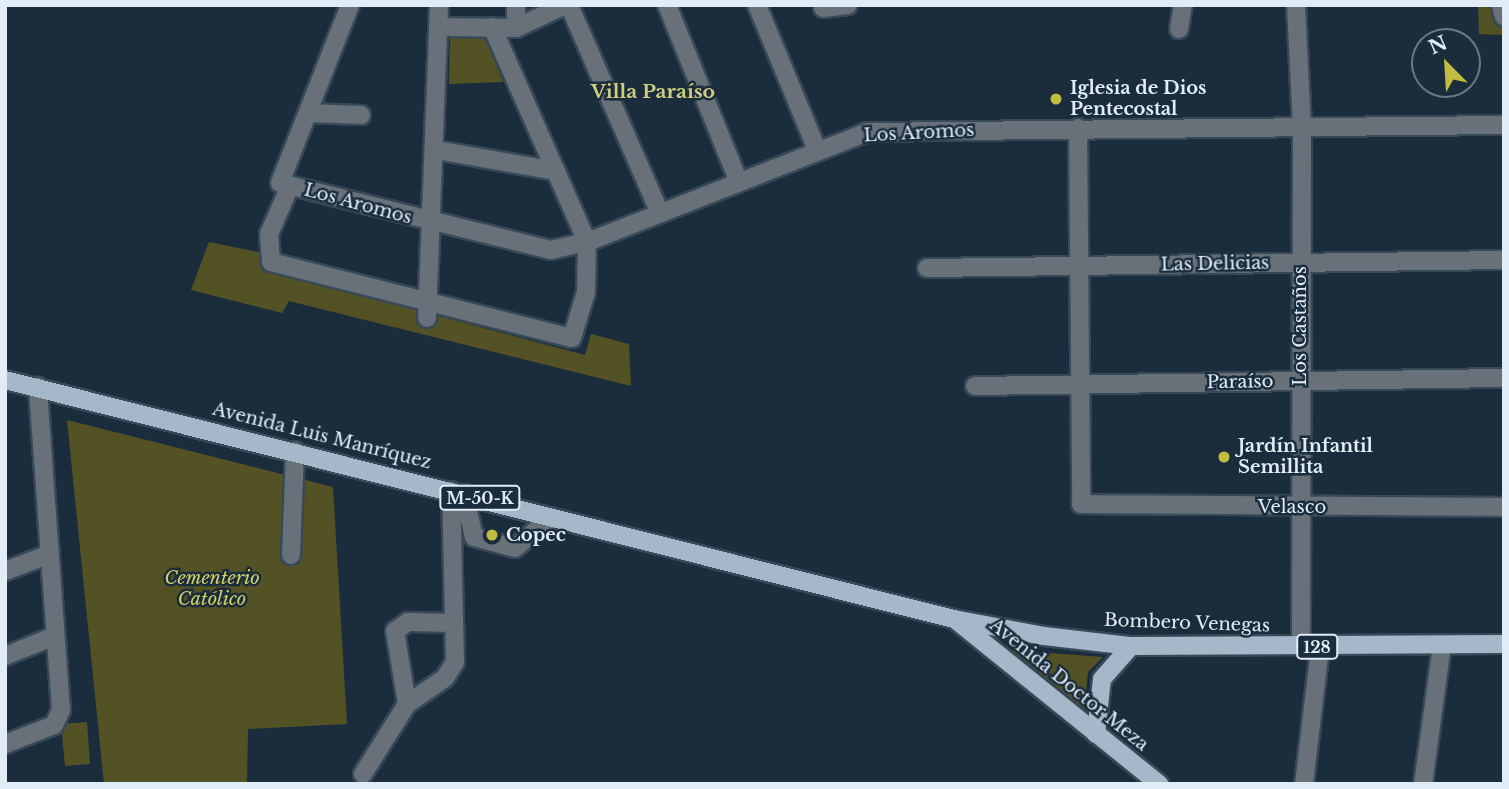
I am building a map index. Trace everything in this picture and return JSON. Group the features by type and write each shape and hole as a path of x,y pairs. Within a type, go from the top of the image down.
{"main road":[{"name":"Avenida Luis Manríquez","path":"5,380 954,619"},
{"name":"Bombero Venegas","path":"954,619 1131,646 1504,644"},
{"name":"Avenida Doctor Meza","path":"954,619 1159,784"},
{"path":"1096,734 1102,679 1131,646"}],"street":[{"path":"350,5 307,113 266,256 276,264 427,310 572,338 586,292 587,242 492,27"},
{"path":"427,310 436,150 439,5"},
{"path":"516,5 516,28"},
{"path":"438,27 516,28 567,5 659,211"},
{"path":"667,5 738,180"},
{"path":"757,5 817,150"},
{"path":"823,8 848,5"},
{"path":"1179,29 1183,5"},
{"name":"Los Castaños","path":"1296,5 1302,126 1301,647"},
{"path":"1501,5 1504,17"},
{"path":"307,113 361,115"},
{"name":"Los Aromos","path":"285,184 433,224 543,249 587,242 659,211 867,132 1504,125"},
{"path":"1076,385 1078,128"},
{"path":"436,150 556,171"},
{"name":"Las Delicias","path":"927,268 1504,261"},
{"name":"Paraíso","path":"975,386 1504,378"},
{"name":"Velasco","path":"1076,385 1082,505 1504,507"},
{"path":"5,744 58,720 38,387"},
{"path":"291,555 295,451"},
{"path":"457,493 474,537 516,548 552,517"},
{"path":"363,774 407,704 445,678 455,662 453,622 457,493"},
{"path":"5,571 50,554"},
{"path":"5,559 25,563"},
{"path":"407,704 395,631 408,622 453,622"},
{"path":"5,656 55,636"},
{"path":"1423,784 1442,645"},
{"path":"1304,784 1320,647"}],"green space":[{"path":"1478,5 1504,5 1504,35 1481,34"},
{"path":"450,35 486,36 503,82 449,84"},
{"path":"209,242 259,252 266,270 585,355 591,334 629,344 631,386 289,301 282,313 191,290"},
{"name":"Cementerio Católico","path":"67,420 333,487 347,724 248,729 247,784 104,784"},
{"path":"1009,650 1103,657 1088,672 1084,711"},
{"path":"87,722 90,764 65,766 61,724"}],"place":[{"name":"Iglesia de Dios Pentecostal","path":"1056,99"},
{"name":"Jardín Infantil Semillita","path":"1224,457"},
{"name":"Copec","path":"492,535"}],"district":[{"name":"Villa Paraíso","path":"653,92"}]}
